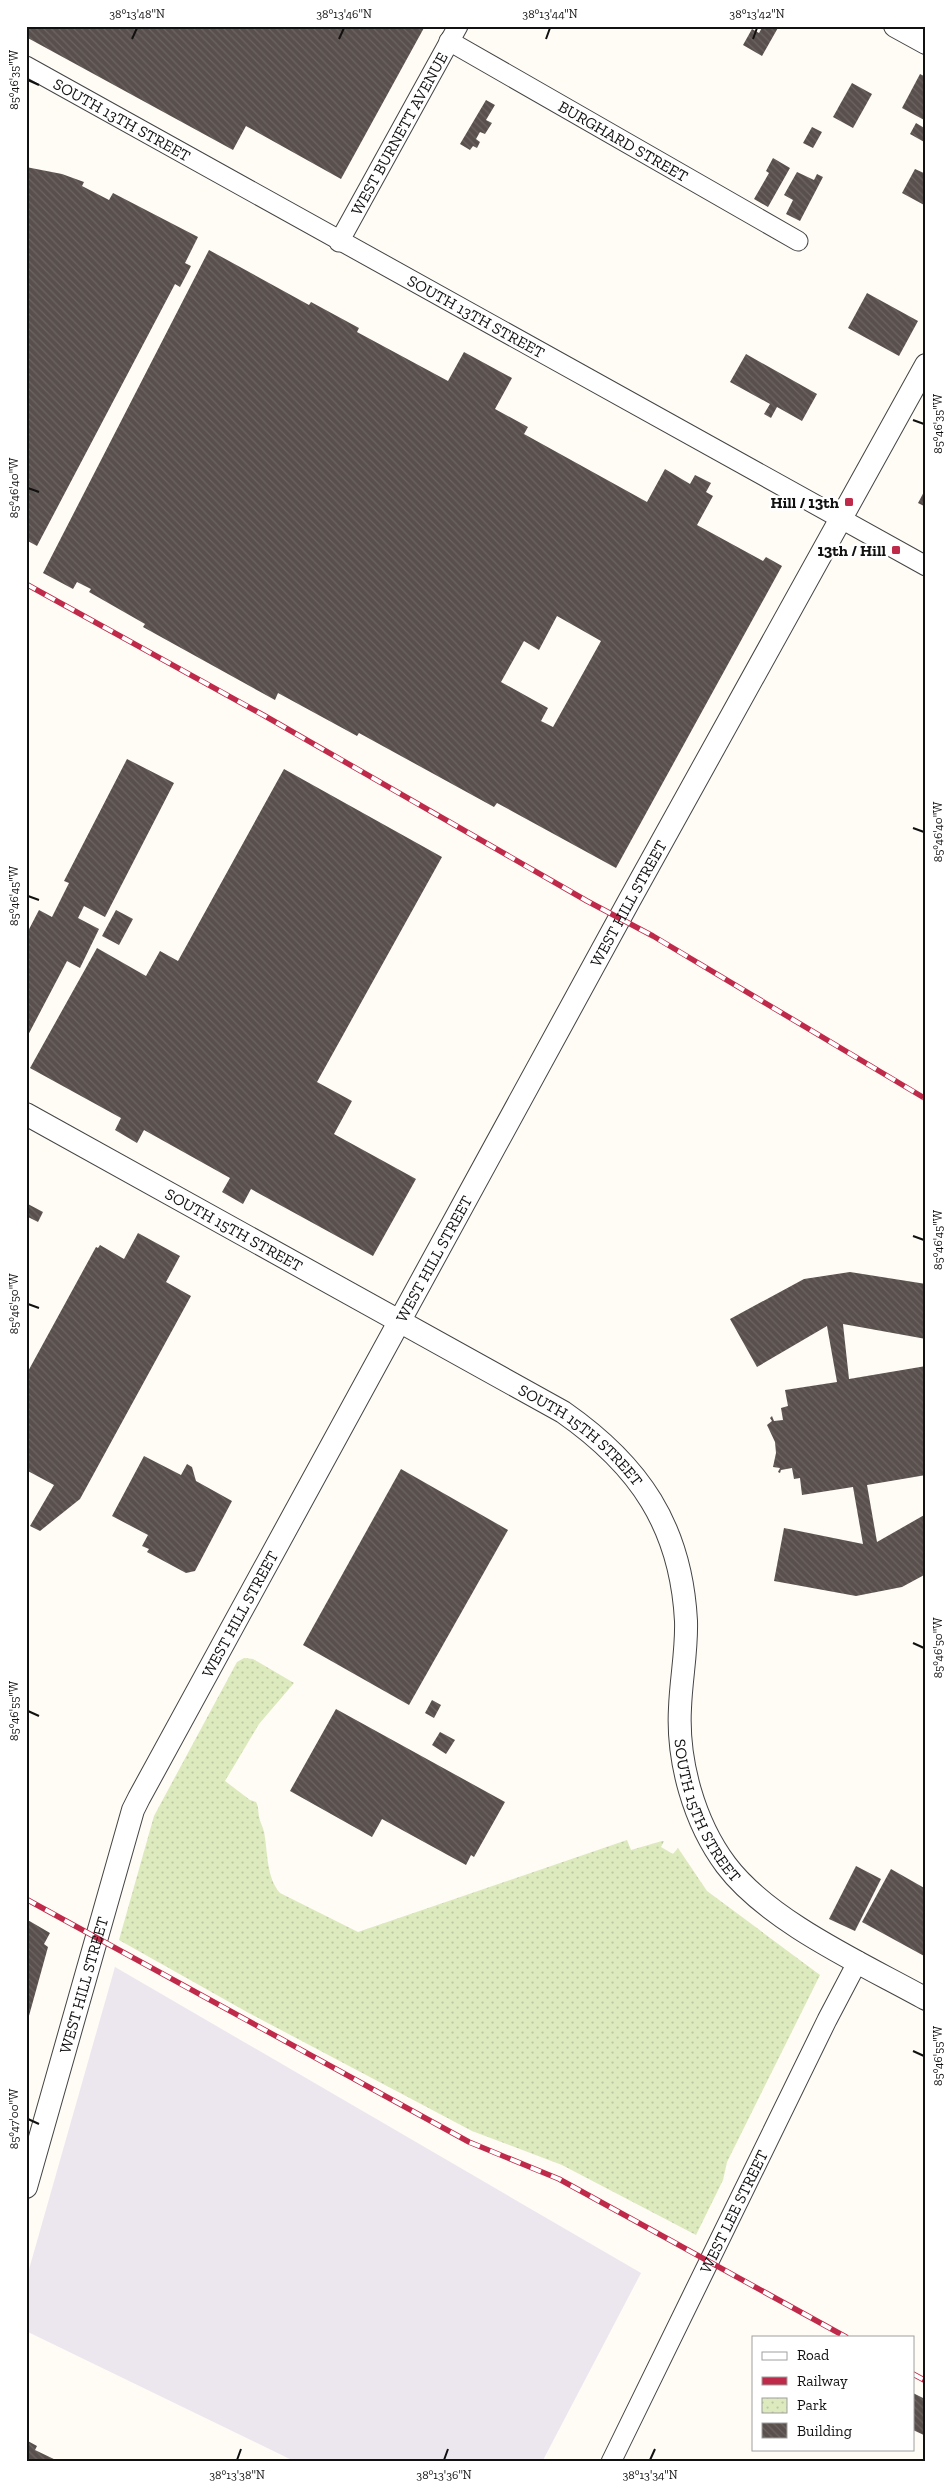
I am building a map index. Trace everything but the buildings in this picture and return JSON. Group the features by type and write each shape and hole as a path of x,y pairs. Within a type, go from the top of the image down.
{"street":[{"path":"895,26 926,43"},
{"name":"BURGHARD STREET","path":"454,34 798,240"},
{"name":"WEST BURNETT AVENUE","path":"339,242 454,34"},
{"name":"SOUTH 13TH STREET","path":"26,66 339,242 926,566"},
{"name":"WEST HILL STREET","path":"26,2187 133,1810 629,901 926,365"},
{"name":"SOUTH 15TH STREET","path":"26,1114 401,1320 562,1412 594,1434 629,1468 645,1490 669,1539 683,1593 686,1636 680,1709 680,1738 684,1767 698,1814 712,1844 726,1865 748,1890 779,1915 926,1999"},
{"name":"WEST LEE STREET","path":"611,2462 818,2038 858,1961"}],"shaded area":[{"path":"115,1967 641,2273 542,2462 296,2462 26,2331 26,2280"}],"green space":[{"path":"244,1658 253,1659 294,1683 259,1724 225,1781 250,1800 256,1802 264,1832 272,1880 280,1893 358,1932 627,1840 631,1850 664,1841 661,1847 673,1854 678,1848 707,1891 820,1975 727,2162 723,2180 696,2235 562,2165 472,2131 247,2012 119,1940 154,1816 237,1662"}],"railway":[{"path":"26,584 265,716 587,901 653,936 926,1099"},
{"path":"26,1899 469,2142 559,2179 844,2336"},
{"path":"914,2375 926,2381"}],"place":[{"name":"Hill / 13th","path":"849,502"},
{"name":"13th / Hill","path":"896,550"}]}
